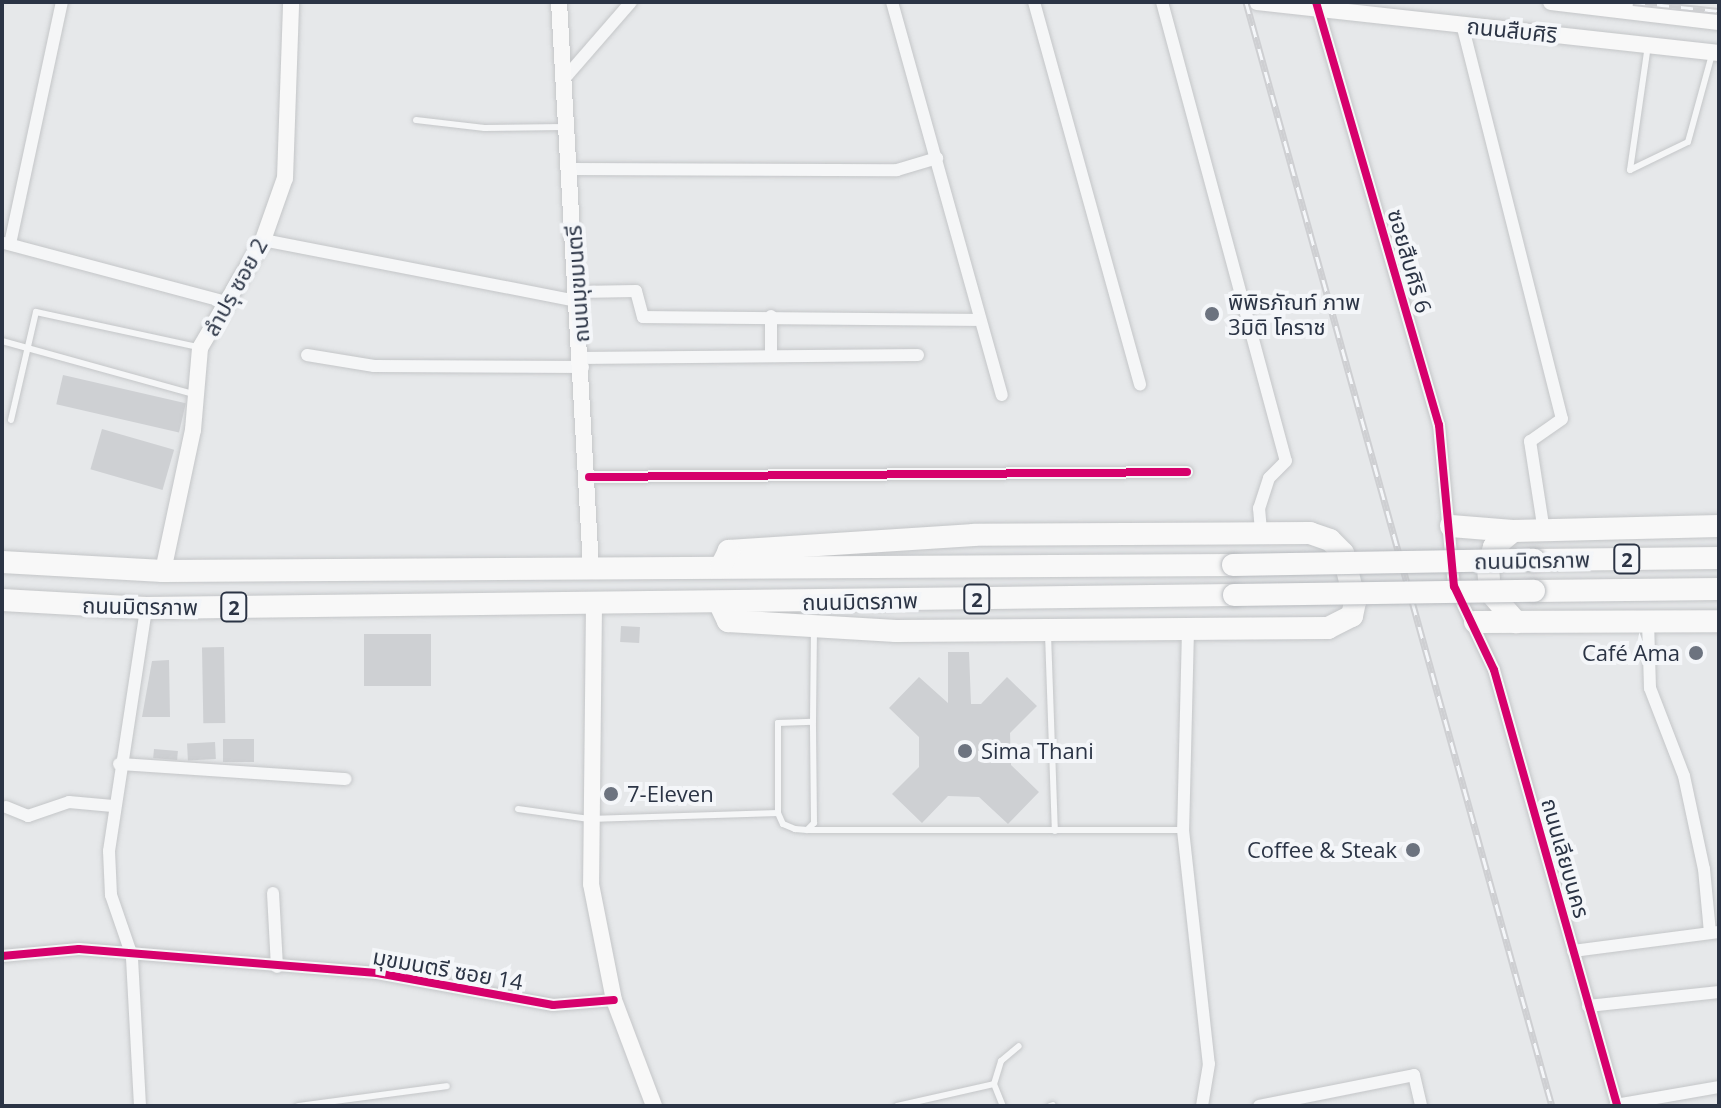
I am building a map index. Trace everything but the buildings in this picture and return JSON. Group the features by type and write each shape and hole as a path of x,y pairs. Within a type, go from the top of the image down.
{"highway":[{"path":"1451,526 1513,531 1719,526"},
{"path":"1513,531 1494,547 1488,568 1490,592 1516,622"},
{"path":"720,604 728,621 813,626 1048,630 1328,628 1352,616 1352,572 1330,540 1310,533 974,535 729,551 721,567"},
{"name":"ถนนมิตรภาพ","path":"2,562 163,571 1233,565 1719,558"},
{"name":"ถนนมิตรภาพ","path":"2,600 146,608 720,604 1719,589"},
{"path":"1475,622 1719,621"}],"street":[{"path":"62,2 6,243 229,303"},
{"name":"ลำปรุ ซอย 2","path":"163,571 196,395 200,348 263,240 285,178 291,2"},
{"name":"ถนนมุขมนตรี","path":"559,2 583,362 591,567"},
{"path":"564,79 631,2"},
{"path":"892,2 1002,395"},
{"path":"1034,2 1140,385"},
{"path":"1162,2 1286,461 1269,478 1259,508 1261,533"},
{"name":"ถนนสืบศิริ","path":"1257,2 1317,5 1716,53"},
{"name":"ถนนสืบศิริ","path":"1551,2 1719,22"},
{"name":"ซอยสืบศิริ 6","path":"1317,5 1439,425 1451,526 1454,586 1475,622"},
{"path":"1462,24 1562,419 1530,441 1544,531"},
{"path":"570,169 897,170 937,158"},
{"path":"263,240 577,296 636,291 643,317 980,320"},
{"path":"771,316 771,356"},
{"path":"307,355 387,367 918,355"},
{"path":"589,477 1187,472"},
{"path":"594,605 589,819 591,884 614,1000 654,1106"},
{"path":"140,1106 132,956 111,895 113,806 146,608"},
{"path":"1573,951 1714,932 1684,776 1650,688 1648,621"},
{"name":"ถนนเลียบนคร","path":"1475,622 1494,670 1616,1106"},
{"path":"1188,630 1183,830 1209,1064 1202,1106"},
{"path":"119,764 346,779"},
{"path":"6,807 28,816 69,802 113,806"},
{"path":"273,893 277,967"},
{"name":"มุขมนตรี ซอย 14","path":"2,956 79,949 132,956 377,973 553,1005 614,1000"},
{"path":"1588,1006 1719,992"},
{"path":"1259,1106 1414,1075 1421,1106"},
{"path":"1616,1106 1719,1087"}],"lane":[{"path":"1648,45 1630,170 1688,142 1702,106 1716,53"},
{"path":"416,120 485,128 567,127"},
{"path":"11,420 36,312 200,348"},
{"path":"2,341 196,395"},
{"path":"807,830 814,823 813,626"},
{"path":"1048,630 1055,831"},
{"path":"813,722 778,723 778,813 783,824 807,830 1183,830"},
{"path":"518,809 589,819 778,813"},
{"path":"1003,1106 994,1084 1001,1061 1019,1046"},
{"path":"897,1106 994,1084"},
{"path":"298,1106 447,1086"}],"railway":[{"path":"1246,2 1552,1106"},
{"path":"1633,2 1719,11"}],"cycle path":[{"path":"1316,2 1439,425 1454,586 1494,670 1617,1106"},
{"path":"589,477 1187,472"},
{"path":"2,956 79,949 377,973 553,1005 614,1000"}],"place":[{"name":"พิพิธภัณท์ ภาพ 3มิติ โคราช","path":"1212,314"},
{"name":"Café Ama","path":"1696,653"},
{"name":"Sima Thani","path":"965,751"},
{"name":"7-Eleven","path":"611,794"},
{"name":"Coffee & Steak","path":"1413,850"}]}
